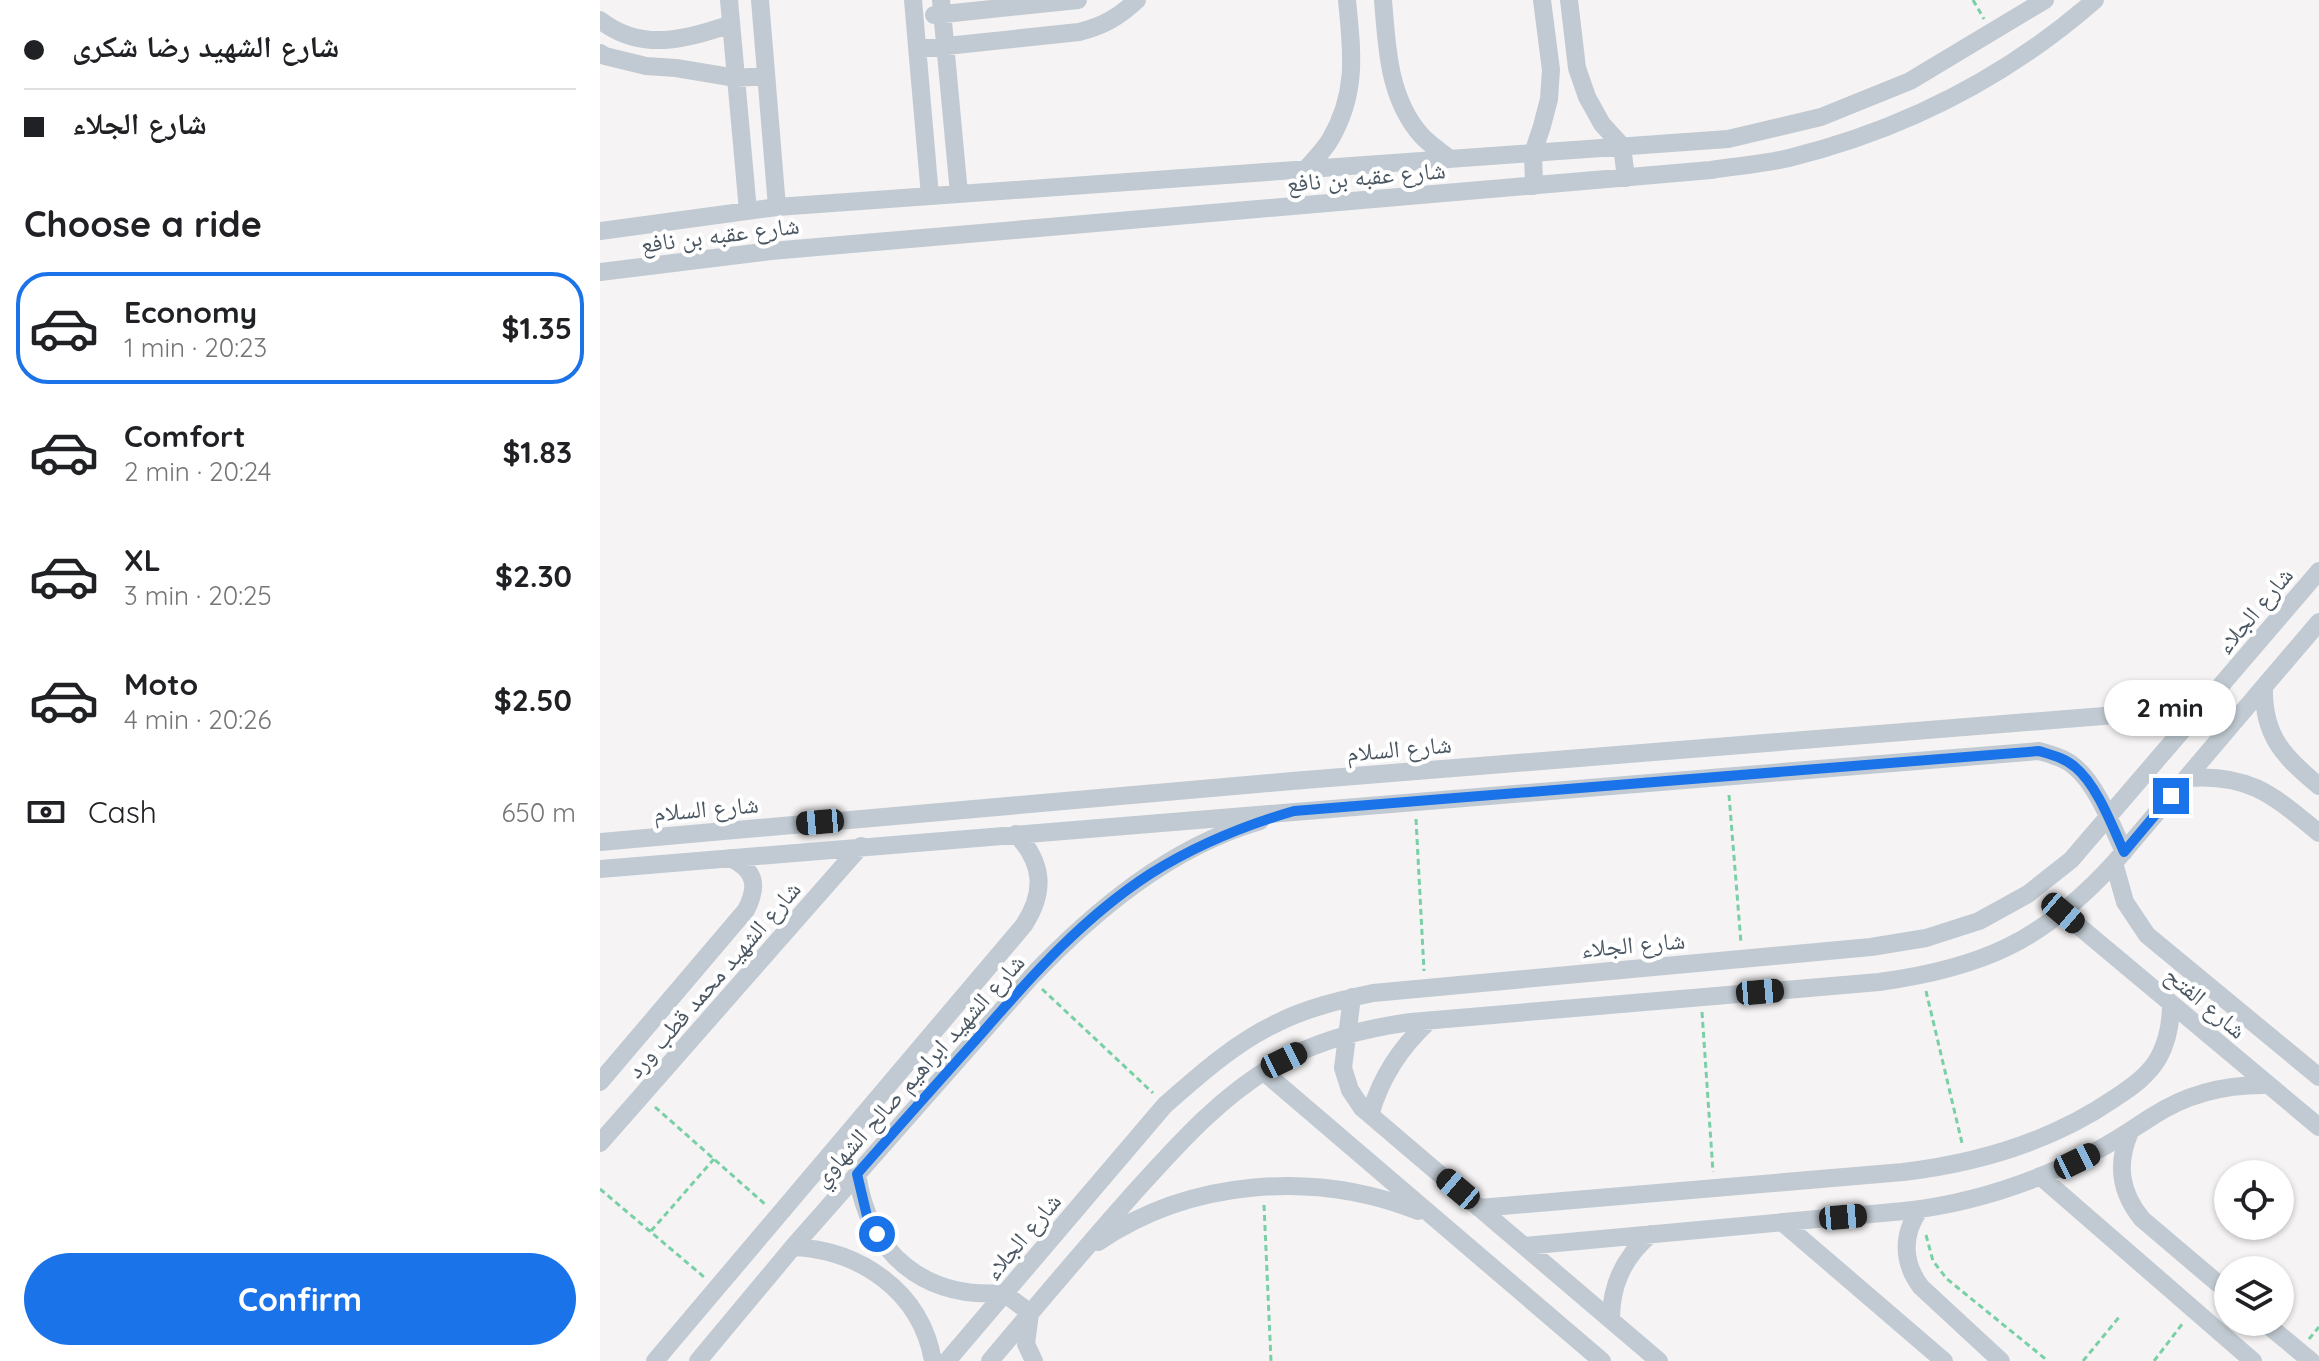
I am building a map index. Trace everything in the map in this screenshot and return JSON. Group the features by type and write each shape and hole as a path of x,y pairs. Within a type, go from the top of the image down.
{"street":[{"path":"729,0 748,211"},
{"path":"760,0 777,207"},
{"path":"930,196 914,9 1078,0"},
{"path":"918,49 1079,32 1101,26 1120,16 1137,0"},
{"path":"1306,169 1329,142 1346,108 1353,60 1347,0"},
{"path":"1383,0 1389,67 1401,104 1421,136 1450,159"},
{"path":"1534,186 1533,153 1549,99 1551,70 1542,2 1567,0 1577,68 1587,97 1602,124 1622,146 1626,178"},
{"name":"شارع عقبه بن نافع","path":"600,231 777,207 1728,139 1821,117 1910,81 2045,0"},
{"name":"شارع عقبه بن نافع","path":"600,272 771,251 1711,170 1787,158 1861,137 1932,108 2000,72 2063,28 2095,0"},
{"path":"942,7 959,194"},
{"path":"600,20 614,31 644,40 689,36 731,24"},
{"path":"600,53 646,66 736,78 766,76"},
{"name":"شارع الجلاء","path":"947,1361 1165,1105 1207,1069 1274,1024 1306,1010 1352,997 1425,986 1871,947 1926,938 1979,921 2028,894 2071,860 2319,571"},
{"path":"990,1361 1189,1132 1264,1072 1305,1050 1349,1033 1379,1026 1923,976 1963,966 1999,952 2034,933 2063,913 2119,858 2319,622"},
{"path":"2264,688 2266,717 2277,745 2297,768 2319,786"},
{"name":"شارع السلام","path":"600,842 1292,781 2203,708"},
{"path":"600,869 2039,751 2058,756 2074,766 2087,779 2108,818"},
{"path":"2187,778 2232,779 2261,789 2319,833"},
{"path":"1292,781 1294,811"},
{"name":"شارع الشهيد ابراهيم صالح الشهاوي","path":"698,1361 793,1247 1066,940 1106,905 1149,874 1243,826 1294,811"},
{"name":"شارع الفتح","path":"2108,818 2119,858 2125,902 2147,935 2319,1077"},
{"name":"شارع الشهيد ابراهيم صالح الشهاوي","path":"655,1361 1024,925 1037,899 1038,871 1033,857 1016,834"},
{"name":"شارع الشهيد محمد قطب ورد","path":"600,1143 861,846"},
{"name":"شارع الشهيد محمد قطب ورد","path":"600,1082 746,910 754,888 751,875 745,865 730,858"},
{"name":"شارع الفتح","path":"2063,913 2319,1127"},
{"path":"1352,997 1349,1033 1343,1056 1346,1079 1355,1100 1659,1361"},
{"path":"1479,1208 1903,1172 1967,1163 2024,1146 2051,1134 2104,1106 2140,1080 2158,1059 2164,1046 2171,1004"},
{"path":"1370,1115 1392,1063 1429,1021"},
{"path":"1207,1069 1232,1095"},
{"path":"1264,1072 1602,1361"},
{"path":"1524,1246 1925,1209 1986,1195 2040,1176 2086,1156 2188,1097 2228,1086 2269,1085"},
{"path":"2130,1132 2121,1171 2133,1209 2214,1280"},
{"path":"857,1174 860,1195 872,1225 889,1251 905,1266 941,1287 983,1295 1004,1293 1030,1313"},
{"path":"2040,1176 2253,1361"},
{"path":"1079,1255 1107,1236 1166,1207 1209,1195 1263,1186 1350,1191 1392,1201 1432,1216"},
{"path":"1925,1209 1909,1227 1905,1248 1909,1269 1921,1287 2001,1361"},
{"path":"1782,1222 1944,1361"},
{"path":"1611,1319 1617,1278 1631,1254 1651,1234"},
{"path":"793,1247 834,1253 873,1270 889,1283 916,1315 933,1361"},
{"path":"1030,1313 1026,1344 1034,1361"},
{"path":"2281,1336 2311,1361"},
{"path":"2230,1341 2233,1361"}],"path":[{"path":"1728,776 1742,958"},
{"path":"1415,801 1425,986"},
{"path":"1923,976 1967,1163"},
{"path":"1030,978 1165,1105"},
{"path":"1701,997 1714,1188"},
{"path":"641,1096 778,1215"},
{"path":"651,1232 714,1159"},
{"path":"1263,1186 1271,1361"},
{"path":"600,1189 717,1288"},
{"path":"1925,1209 1926,1238 1939,1271 2048,1361"},
{"path":"2154,1361 2193,1309"},
{"path":"2083,1361 2120,1316"}],"route":[{"path":"877,1234 867,1216 857,1174 1030,978 1066,940 1106,905 1149,874 1243,826 1294,811 2039,751 2058,756 2087,779 2124,852 2171,796"}]}
